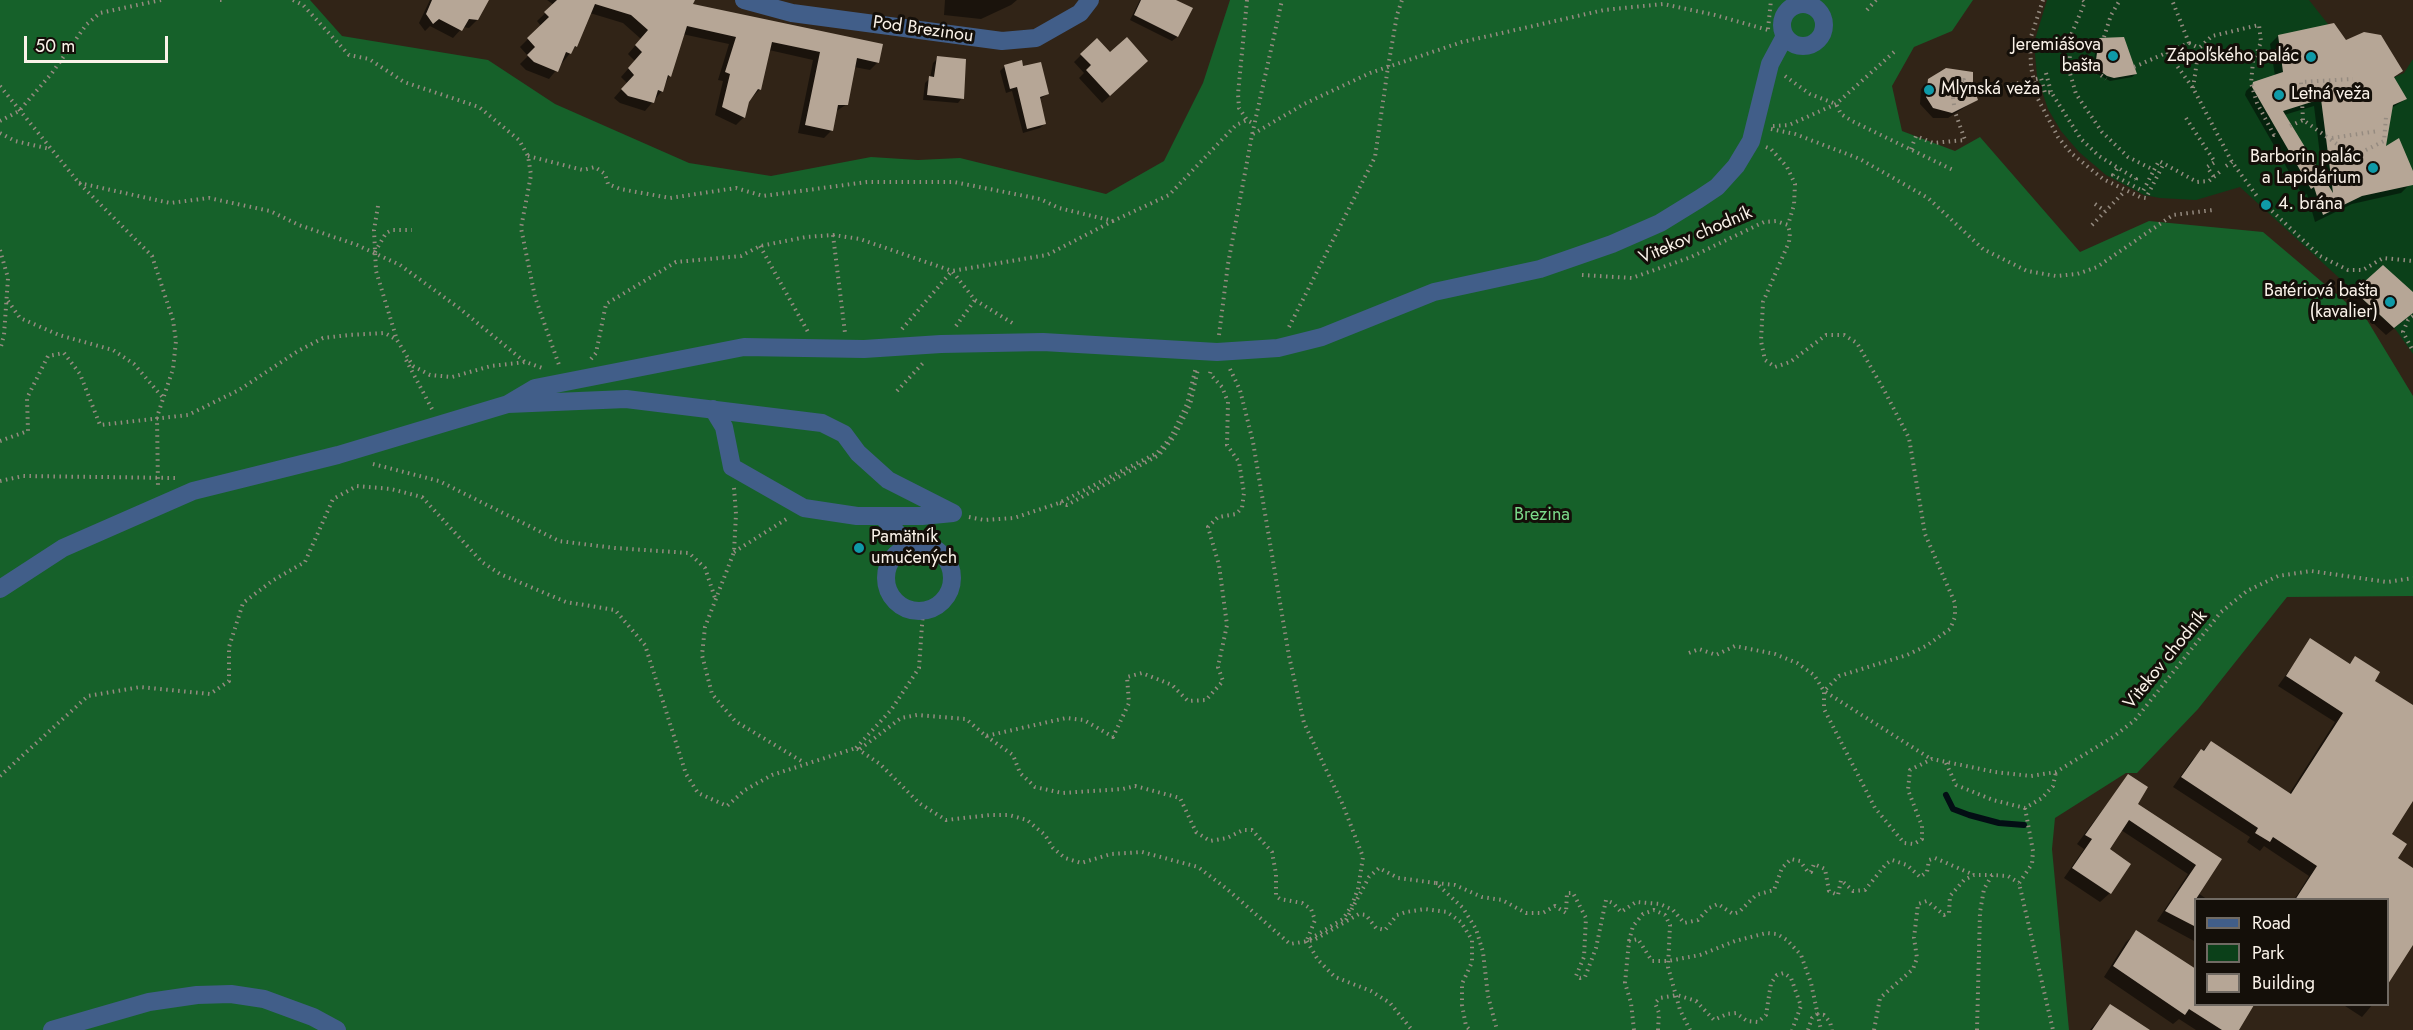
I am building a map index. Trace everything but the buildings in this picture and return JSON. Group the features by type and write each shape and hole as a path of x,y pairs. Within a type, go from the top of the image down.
{"street":[{"name":"Pod Brezinou","path":"744,0 792,13 1002,40 1036,38 1080,13 1090,0"},
{"path":"508,404 535,388 744,347 886,348 1022,342 1203,357 1278,348 1322,337 1434,292 1564,261 1660,224 1717,187 1736,166 1754,134 1777,33"},
{"path":"0,589 63,548 193,491 338,455 508,404 626,399 822,423 844,434 858,453 888,480 953,513"},
{"path":"713,409 724,427 732,467 804,508 831,514 882,516 953,513"},
{"path":"882,516 909,546"},
{"path":"926,545 934,548 947,560 951,569 950,588 946,596 940,603 923,610 904,607 897,602 887,585 889,565 894,557 909,546 926,545"},
{"path":"52,1030 149,1002 197,995 231,994 264,999 313,1017 337,1030"}],"path":[{"path":"0,122 19,111 52,73 86,25 100,14 161,0"},
{"path":"220,0 225,0"},
{"path":"293,0 303,5 349,55 369,59 404,82 479,107 519,140 528,156 531,176 521,228 535,297 571,381 596,353 606,304 676,262 741,256 760,246 833,235 860,239 952,271 1047,255 1169,195 1236,124 1246,120"},
{"path":"1247,0 1238,94 1239,108 1246,120 1254,124"},
{"path":"953,513 999,521 1059,503 1157,453 1171,437 1187,404 1203,357 1228,264 1254,124 1282,0"},
{"path":"1278,348 1375,157 1388,67 1402,0"},
{"path":"1252,135 1304,105 1388,67 1462,42 1604,10 1663,4 1715,15 1777,33 1771,0"},
{"path":"1867,10 1876,0"},
{"path":"2043,0 2030,40 2031,67 2038,99 2058,137 2103,179 2140,197 2146,198 2164,163"},
{"path":"2083,0 2085,2 2071,35 2069,70 2076,94 2113,145 2128,157 2154,170"},
{"path":"2104,37 2120,0"},
{"path":"2172,0 2189,43 2199,48"},
{"path":"2193,88 2199,48 2212,36 2259,25 2261,42 2253,62 2251,83 2257,103 2274,135 2278,133"},
{"path":"2134,67 2189,43"},
{"path":"2257,54 2280,51"},
{"path":"1754,134 1789,125 1836,104 1894,52"},
{"path":"2167,52 2193,88 2232,162 2259,199"},
{"path":"1770,64 1810,94 1836,104 1841,114 1852,121 1953,170"},
{"path":"2069,70 2082,65 2090,67 2106,79"},
{"path":"2046,73 2051,92 2081,139 2117,169 2136,179 2134,183"},
{"path":"2036,80 2041,78 2045,93 2051,92"},
{"path":"2303,120 2301,82 2353,79"},
{"path":"1954,105 1951,81 1964,81 1968,94 2028,81"},
{"path":"0,86 79,183 152,256 173,320 176,341 173,369 157,417 158,477 23,476 0,481"},
{"path":"1911,149 1916,136 1933,143 1948,144 1965,140 1955,112"},
{"path":"2303,120 2354,156 2384,141 2386,117"},
{"path":"2186,118 2215,162 2207,167 2214,177"},
{"path":"2290,126 2303,120"},
{"path":"2331,139 2378,131"},
{"path":"0,133 15,141 51,149"},
{"path":"1754,134 1795,134 1860,159 1928,198 1983,249 2027,270 2056,276 2077,274 2097,267 2173,215 2213,210 2213,207"},
{"path":"1754,134 1772,149 1787,167 1795,184 1794,205 1788,225 1789,242 1763,302 1761,341 1765,360 1775,367 1790,362 1826,335 1844,335 1857,343 1909,438 1925,534 1955,603 1955,617 1950,628 1926,646 1907,655 1839,676 1824,692"},
{"path":"2341,154 2348,152"},
{"path":"528,156 583,170 595,167 605,174 608,184 620,189 670,198 736,188 763,196 867,182 954,182 1040,199 1059,208 1113,221"},
{"path":"2117,169 2114,175 2143,191 2159,161 2197,182 2209,180 2222,170"},
{"path":"2226,166 2232,162"},
{"path":"0,441 28,430 27,398 48,356 64,353 80,374 100,425 188,415 239,390 298,351 323,338 385,333 397,340 408,360 430,375 452,377 491,366 526,362 409,272 375,253 270,211 209,198 170,203 79,183"},
{"path":"2092,225 2123,193"},
{"path":"2095,204 2105,211"},
{"path":"378,206 375,253 380,289 397,340 439,424"},
{"path":"2272,211 2320,256 2341,268 2363,270 2383,258 2413,261"},
{"name":"Vitekov chodník","path":"1572,273 1632,278 1691,257 1764,222 1776,221 1788,225"},
{"path":"375,253 386,234 392,230 412,230"},
{"path":"833,235 839,348"},
{"path":"760,246 807,331 839,348"},
{"path":"0,250 8,278 8,301 0,350"},
{"path":"952,271 975,300 1015,324 1021,333 1022,342"},
{"path":"886,348 952,271"},
{"path":"897,391 941,344 975,300"},
{"path":"8,301 20,318 59,335 113,350 134,364 164,400"},
{"path":"2403,332 2408,320 2413,316"},
{"path":"2397,326 2403,332 2413,351"},
{"path":"1059,503 1067,505 1159,455 1174,437 1190,405 1198,368 1203,357"},
{"path":"986,736 1066,718 1084,720 1113,737 1129,703 1127,677 1142,673 1172,685 1188,701 1206,700 1223,681 1218,667 1227,625 1219,566 1208,527 1218,517 1236,514 1242,508 1244,493 1239,462 1227,445 1228,402 1222,387 1210,374 1203,357"},
{"path":"1203,357 1225,357 1240,390 1254,442 1289,656 1305,723 1348,816 1363,857 1358,889 1343,919 1307,941"},
{"path":"371,464 439,481 559,541 615,548 689,553 705,568 715,598"},
{"path":"732,467 736,514 734,552 705,627 702,655 712,694 735,721 783,747 798,761 805,762"},
{"path":"0,776 88,696 140,687 210,694 229,681 229,647 243,603 272,581 304,562 333,499 357,486 391,489 422,497 482,562 500,574 566,602 615,610 645,645 686,774 698,793 727,806 745,790 772,774 805,762 858,748 901,718 918,715 966,719 1013,755 1020,772 1035,787 1062,794 1135,786 1180,798 1196,832 1210,841 1227,838 1243,830 1252,830 1272,852 1276,874 1276,896 1280,900 1302,903 1311,909 1316,920 1307,941"},
{"path":"734,552 804,508"},
{"name":"Vitekov chodník","path":"1824,692 1932,759 2031,776 2056,772 2113,738 2135,720 2222,612 2247,591 2278,576 2312,571 2387,582 2413,578"},
{"path":"858,748 891,710 919,668 923,610"},
{"path":"1689,653 1699,649 1716,655 1735,646 1775,654 1797,663 1814,675 1824,692 1824,709 1875,808 1904,843 1914,844 1922,839 1922,826 1908,790 1910,770 1932,759"},
{"path":"858,748 880,764 919,803 946,820 1010,815 1027,820 1065,858 1081,862 1111,854 1142,852 1198,867 1290,944 1314,940 1359,914 1366,915 1376,928 1385,930 1397,915 1406,912 1425,909 1455,915 1472,940 1472,962 1462,984 1462,1005 1466,1026 1470,1030"},
{"path":"1946,762 1956,785 1993,800 2025,808 2042,798 2053,786 2056,772"},
{"path":"2019,883 2032,864 2033,851 2025,808"},
{"path":"1344,923 1369,877 1379,868 1398,878 1455,885 1482,897 1502,900 1526,913 1543,914 1555,906 1566,913 1567,893 1572,893 1586,918 1584,957 1576,976 1580,978 1585,977 1596,948 1606,900 1613,903 1621,912 1636,902 1660,904 1673,910 1684,923 1698,920 1709,908 1718,904 1732,914 1739,912 1756,895 1774,890 1782,868 1791,859 1800,861 1808,872 1811,872 1814,864 1825,869 1829,891 1838,895 1841,880 1853,891 1864,890 1892,860 1907,864 1920,877 1926,872 1929,860 1935,858 1974,875"},
{"path":"1874,1030 1880,998 1913,969 1917,958 1914,938 1918,904 1927,901 1944,915 1949,913 1950,896 1964,879 1974,875 1992,875 2008,876 2019,883 2053,1030"},
{"path":"1977,1030 1980,912 1984,889 1992,875"},
{"path":"1437,883 1462,908 1476,929 1484,952 1488,996 1497,1030"},
{"path":"1634,1030 1631,1003 1625,983 1629,941 1633,926 1643,914 1654,910 1665,915 1670,925 1668,961 1690,1030"},
{"path":"1629,941 1638,939 1652,961 1668,961 1700,955 1735,941 1766,933 1777,934 1801,955 1811,983 1821,1030"},
{"path":"1307,941 1318,960 1335,977 1371,991 1390,1003 1412,1030"},
{"path":"1658,1030 1659,1013 1655,1003 1660,998 1677,995 1696,1001 1714,1020 1736,1013 1748,1021 1758,1022 1766,1016 1772,983 1777,975 1784,974 1791,978 1801,1006 1792,1030"},
{"path":"1808,1030 1812,1018 1817,1014 1824,1015 1830,1022 1832,1030"}],"green space":[{"name":"Brezina","path":"0,0 310,0 342,36 488,60 555,104 689,163 771,176 871,157 918,160 960,158 1106,194 1164,161 1203,83 1230,0 1973,0 1952,31 1914,47 1892,86 1902,131 1955,151 1980,137 2080,252 2149,221 2263,232 2367,320 2413,396 2413,596 2287,597 2198,709 2137,773 2126,773 2055,818 2052,849 2069,1030 0,1030"},
{"path":"2047,0 2309,0 2376,85 2404,73 2413,59 2413,354 2396,330 2240,187 2196,200 2144,195 2106,175 2079,152 2061,131 2048,109 2037,76 2034,43"}],"waterway":[{"path":"1946,795 1953,809 1999,823 2024,825"}],"place":[{"name":"Jeremiášova bašta","path":"2113,56"},
{"name":"Zápoľského palác","path":"2311,57"},
{"name":"Mlynská veža","path":"1929,90"},
{"name":"Letná veža","path":"2279,95"},
{"name":"Barborin palác a Lapidárium","path":"2373,168"},
{"name":"4. brána","path":"2266,205"},
{"name":"Batériová bašta (kavalier)","path":"2390,302"},
{"name":"Pamätník umučených","path":"859,548"}]}
